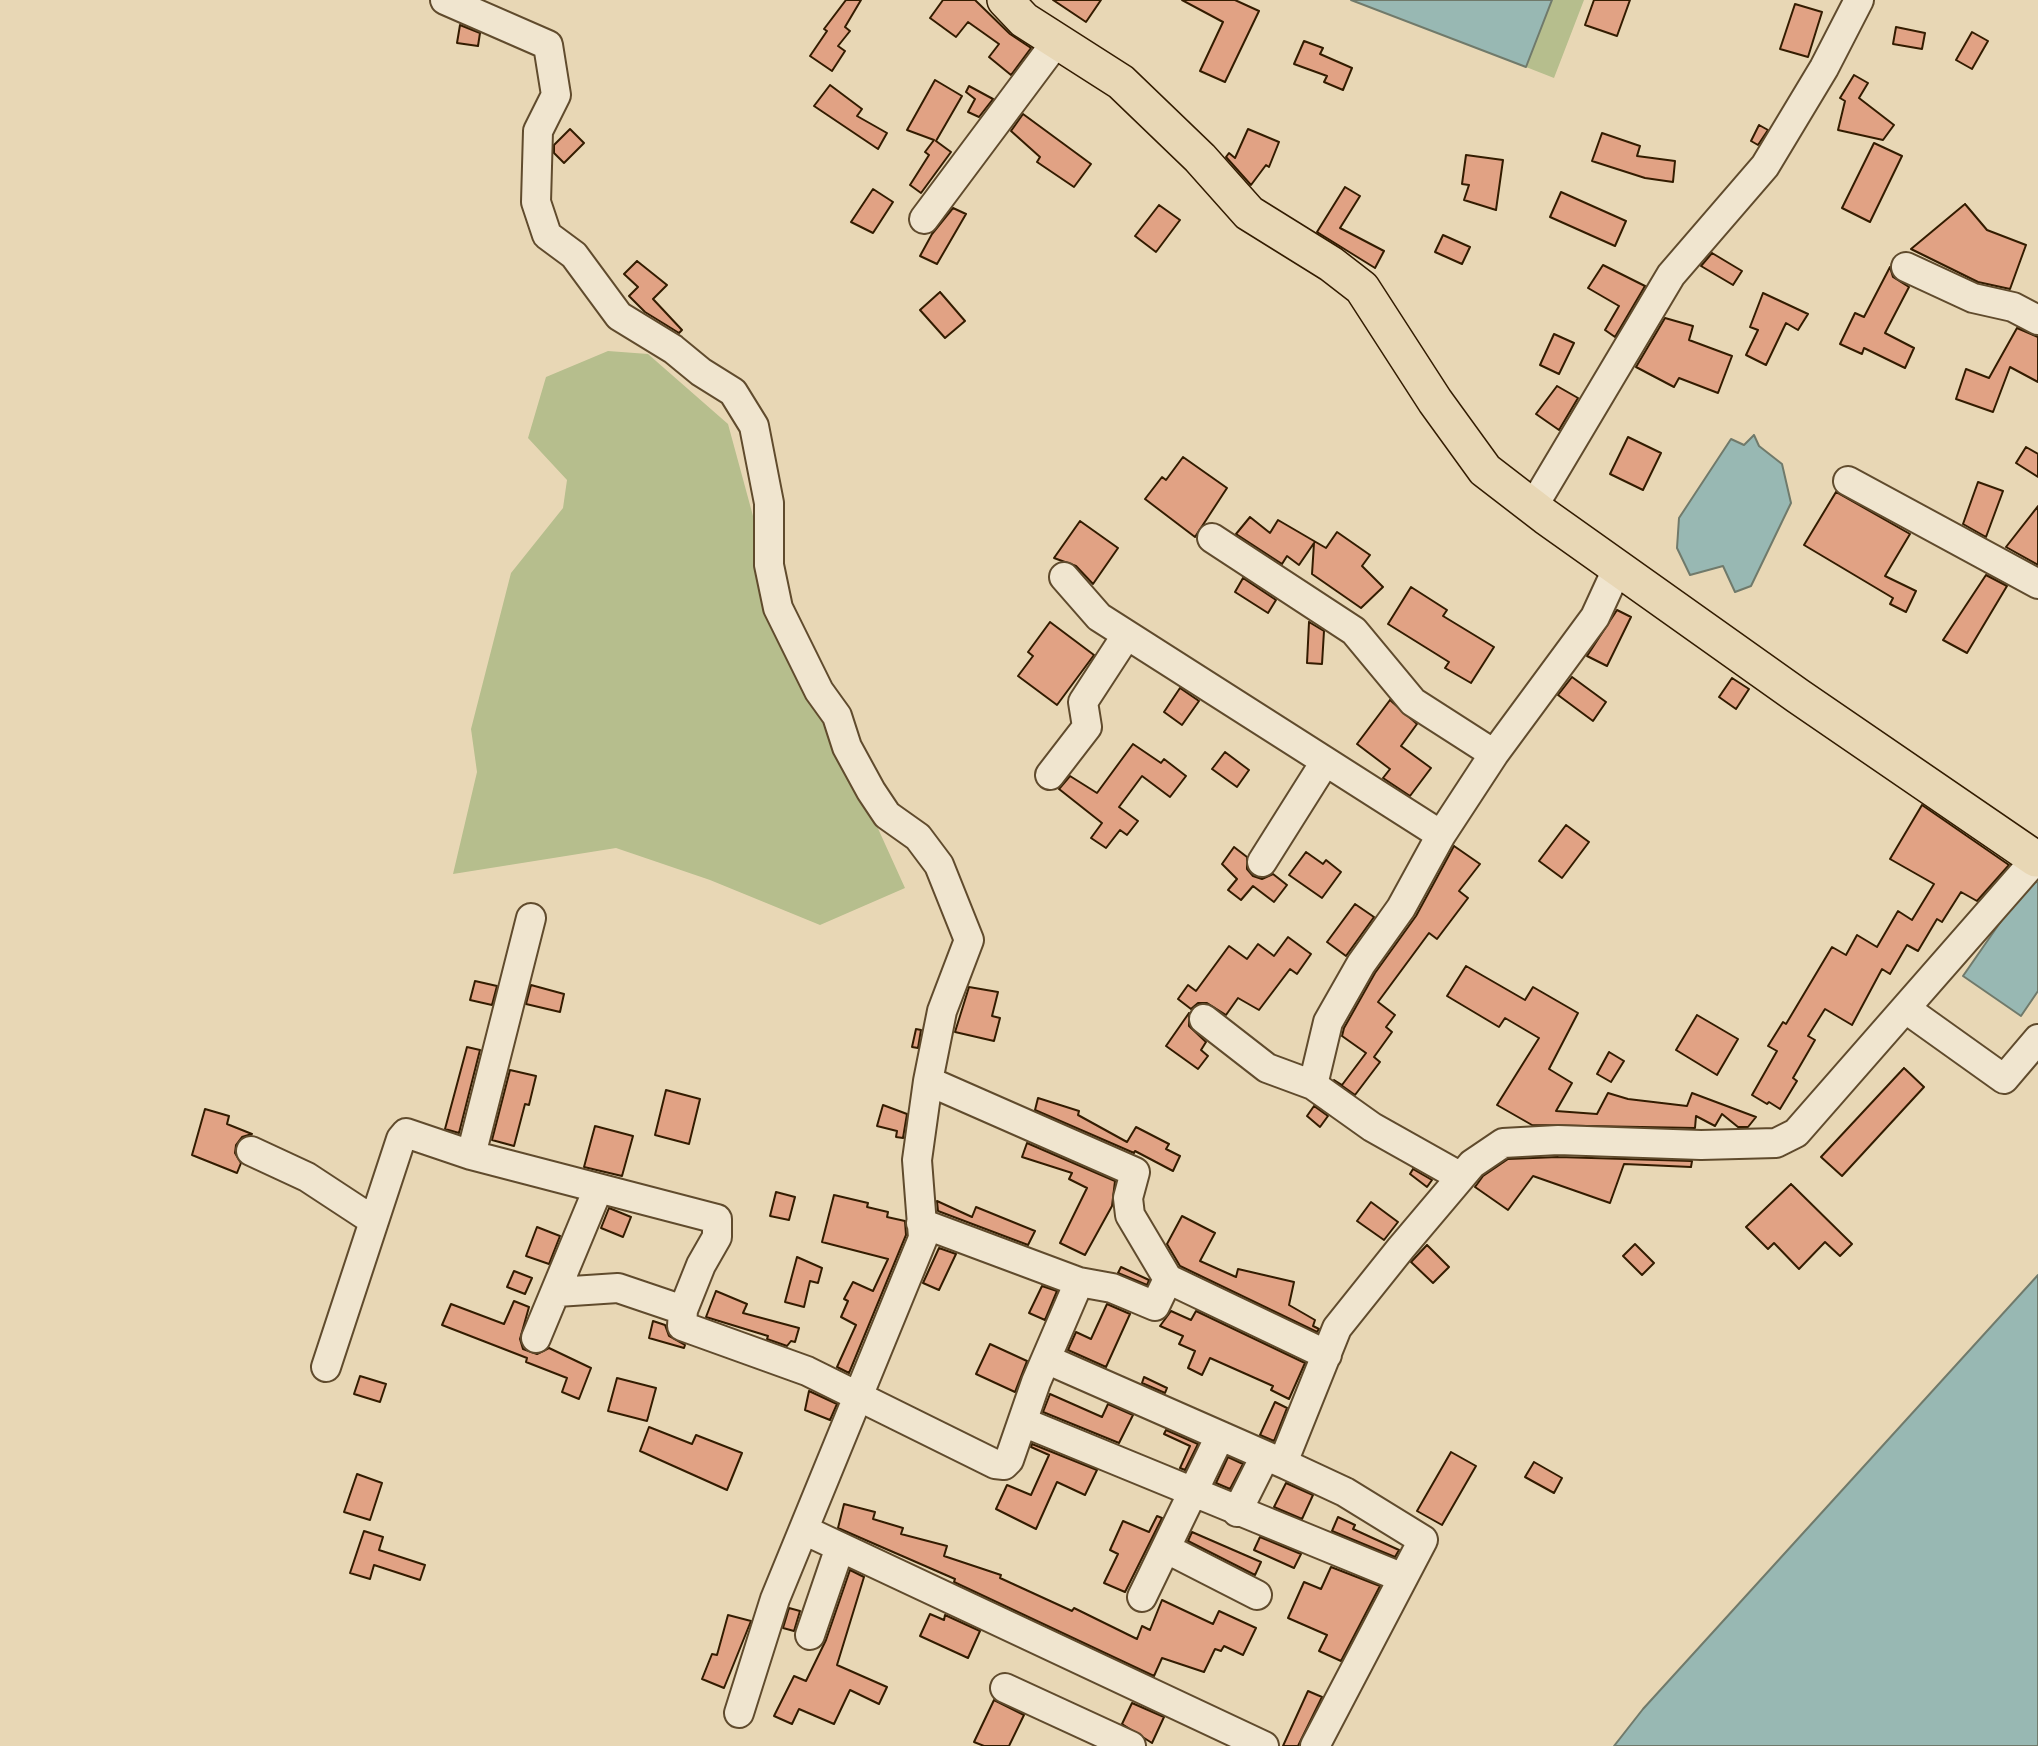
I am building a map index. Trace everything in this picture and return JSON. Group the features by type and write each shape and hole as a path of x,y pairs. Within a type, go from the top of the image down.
{"main road":[{"path":"1004,0 1024,20 1121,82 1200,158 1249,213 1331,264 1362,288 1434,401 1485,470 1618,568 2037,858"}],"street":[{"path":"445,0 548,46 556,95 538,131 536,202 547,235 574,255 619,316 673,349 701,372 733,392 754,426 769,503 769,565 778,608 819,691 837,716 847,747 871,791 887,815 918,837 939,865 969,940 942,1012 928,1081 917,1160 923,1238 775,1599 739,1713"},
{"path":"1534,505 1671,275 1765,166 1824,68 1858,0"},
{"path":"924,219 1057,41"},
{"path":"1906,267 1973,298 2014,307 2038,320"},
{"path":"1848,481 2038,584"},
{"path":"1212,538 1354,631 1413,702 1494,754"},
{"path":"1313,1085 1328,1023 1361,964 1401,908 1441,835 1494,754 1595,617 1618,568"},
{"path":"1064,578 1099,617 1126,636 1441,835"},
{"path":"1050,775 1087,727 1083,702 1126,636"},
{"path":"1262,862 1325,762"},
{"path":"1237,1513 1290,1440 1337,1328 1472,1164 1503,1143 1558,1140 1701,1145 1776,1143 1796,1133 2037,858"},
{"path":"471,1155 531,918"},
{"path":"1906,1009 2004,1079 2038,1039"},
{"path":"1204,1019 1267,1068 1313,1085 1372,1127 1461,1177"},
{"path":"928,1081 1135,1172 1128,1198 1130,1215 1168,1279 1327,1355"},
{"path":"326,1367 401,1139 407,1133 471,1155 717,1219 717,1237 683,1310 682,1326 807,1370 995,1464 1004,1465 1009,1460 1046,1359 1079,1282"},
{"path":"251,1151 307,1177 374,1221"},
{"path":"536,1338 598,1189"},
{"path":"921,1223 1079,1282 1112,1288 1155,1306 1168,1279"},
{"path":"557,1292 618,1288 683,1310"},
{"path":"1046,1359 1345,1492 1423,1540 1315,1746"},
{"path":"1023,1422 1237,1513 1403,1578"},
{"path":"1142,1597 1220,1436"},
{"path":"804,1530 1265,1746"},
{"path":"810,1635 840,1547"},
{"path":"1167,1549 1257,1595"},
{"path":"1006,1688 1131,1746"}],"green space":[{"path":"1552,0 1584,0 1554,78 1526,67"},
{"path":"608,351 648,354 728,424 778,608 905,888 820,925 710,880 616,848 453,874 477,772 471,729 511,573 563,508 567,480 528,438 546,377"}],"water":[{"path":"1351,0 1552,0 1526,67"},
{"path":"1754,435 1759,446 1782,464 1791,503 1751,586 1735,592 1723,566 1690,575 1677,548 1679,518 1731,439 1744,445"},
{"path":"2031,878 2038,883 2038,991 2021,1016 1963,976"},
{"path":"2038,1275 2038,1746 1614,1746 1643,1709"}],"building":[{"path":"846,0 861,0 845,27 850,31 838,46 845,51 832,71 810,56 827,31 824,29"},
{"path":"943,0 975,0 1010,34 1031,48 1011,75 989,57 999,44 968,22 956,37 930,18"},
{"path":"1053,0 1101,0 1086,22"},
{"path":"1182,0 1235,0 1259,11 1225,82 1200,71 1223,22"},
{"path":"1594,0 1630,0 1617,36 1585,25"},
{"path":"1795,4 1822,12 1808,57 1780,49"},
{"path":"460,25 480,33 478,46 457,43"},
{"path":"1896,27 1925,33 1922,49 1893,44"},
{"path":"1972,32 1988,41 1972,69 1956,60"},
{"path":"1304,41 1323,48 1320,54 1352,68 1343,90 1324,82 1327,76 1294,64"},
{"path":"1854,75 1868,83 1859,98 1894,125 1883,140 1838,130 1845,101 1840,98"},
{"path":"935,80 962,96 936,141 951,152 921,193 910,185 929,155 925,152 934,140 907,130"},
{"path":"830,85 862,109 857,116 887,133 878,149 814,106"},
{"path":"969,86 993,99 979,117 968,112 975,99 966,92"},
{"path":"1023,114 1091,164 1074,187 1037,162 1040,157 1011,131"},
{"path":"1759,125 1768,130 1758,145 1751,141"},
{"path":"570,129 584,143 564,163 554,153 554,145"},
{"path":"1248,129 1279,142 1269,167 1266,165 1251,185 1226,157 1229,153 1235,158"},
{"path":"1602,133 1640,146 1637,156 1675,161 1673,182 1645,178 1592,161"},
{"path":"1874,143 1902,156 1870,222 1842,208"},
{"path":"1466,155 1503,160 1496,210 1464,200 1469,185 1462,184"},
{"path":"1345,187 1360,196 1340,228 1384,251 1375,268 1317,232"},
{"path":"873,189 893,202 873,233 851,222"},
{"path":"1561,192 1626,221 1615,246 1550,217"},
{"path":"1965,204 1987,230 2026,245 2010,289 1978,282 1911,249"},
{"path":"1159,205 1180,220 1156,252 1135,236"},
{"path":"953,208 966,214 937,264 920,256 932,234"},
{"path":"1443,235 1470,247 1462,264 1435,252"},
{"path":"1712,253 1742,271 1733,285 1701,266"},
{"path":"637,261 667,285 653,299 682,330 679,333 645,312 629,296 638,287 624,274"},
{"path":"1603,265 1645,286 1615,337 1605,330 1619,306 1588,288"},
{"path":"1890,267 1893,277 1909,287 1885,333 1914,348 1905,368 1864,348 1862,354 1840,344 1855,313 1864,317"},
{"path":"940,292 965,321 945,338 920,310"},
{"path":"1763,293 1808,314 1798,330 1786,323 1766,365 1746,355 1758,330 1750,327"},
{"path":"1665,318 1693,326 1689,340 1732,356 1718,393 1679,378 1674,387 1636,367"},
{"path":"2017,328 2038,337 2038,382 2010,367 1993,412 1956,399 1966,369 1989,378"},
{"path":"1554,334 1574,343 1559,374 1540,365"},
{"path":"1557,386 1578,398 1559,430 1536,414"},
{"path":"1628,437 1661,453 1643,490 1610,474"},
{"path":"2026,447 2038,454 2038,477 2016,463"},
{"path":"1183,457 1227,488 1195,537 1145,499 1162,477 1166,480"},
{"path":"1978,482 2003,491 1986,537 1963,524"},
{"path":"1836,492 1910,534 1885,576 1916,591 1906,612 1890,604 1893,598 1804,545"},
{"path":"2038,506 2038,565 2006,547"},
{"path":"1250,517 1270,533 1278,520 1326,548 1337,532 1370,555 1362,566 1383,587 1361,608 1312,574 1314,543 1299,565 1287,556 1282,564 1236,534"},
{"path":"1080,521 1118,548 1093,584 1076,566 1054,558"},
{"path":"1986,575 2007,586 1967,653 1943,640"},
{"path":"1243,578 1276,600 1268,613 1235,592"},
{"path":"1411,587 1447,610 1443,616 1494,647 1471,683 1445,668 1449,662 1388,624"},
{"path":"1617,610 1631,617 1607,666 1587,656"},
{"path":"1050,622 1094,655 1057,705 1018,676 1033,656 1028,652"},
{"path":"1309,622 1324,631 1322,664 1307,663"},
{"path":"1572,677 1606,702 1593,721 1558,695"},
{"path":"1732,678 1749,689 1736,709 1719,697"},
{"path":"1180,688 1199,701 1182,725 1164,712"},
{"path":"1390,700 1417,724 1401,746 1431,768 1410,796 1383,778 1390,769 1357,744"},
{"path":"1133,744 1161,763 1164,759 1186,776 1170,797 1142,776 1119,807 1138,821 1127,835 1120,830 1106,848 1091,838 1102,823 1059,789 1070,776 1097,793"},
{"path":"1225,752 1249,770 1237,787 1212,769"},
{"path":"1922,805 2009,865 1977,901 1961,892 1942,922 1937,919 1918,951 1907,945 1890,974 1882,969 1852,1025 1825,1009 1808,1036 1815,1040 1793,1078 1797,1081 1780,1109 1769,1102 1767,1104 1752,1095 1777,1051 1768,1046 1783,1022 1786,1024 1832,947 1846,955 1857,935 1877,947 1898,911 1912,920 1934,884 1890,859"},
{"path":"1566,825 1589,842 1562,878 1539,861"},
{"path":"1454,846 1480,864 1459,891 1468,898 1437,939 1429,933 1378,1002 1395,1015 1386,1027 1392,1032 1374,1057 1380,1062 1355,1095 1334,1080 1342,1085 1366,1053 1342,1036 1344,1028 1375,973 1416,916"},
{"path":"1234,847 1247,857 1247,869 1253,876 1262,879 1273,874 1287,885 1274,902 1253,886 1241,900 1228,890 1237,879 1222,864"},
{"path":"1306,852 1323,864 1326,860 1341,872 1322,898 1289,875"},
{"path":"1355,904 1374,917 1346,956 1327,942"},
{"path":"1288,937 1311,954 1297,974 1290,969 1259,1010 1238,998 1226,1015 1207,1003 1198,1003 1191,1009 1178,999 1188,985 1196,991 1229,946 1247,959 1258,944 1274,956"},
{"path":"1466,966 1525,1000 1533,987 1578,1013 1549,1069 1572,1083 1556,1111 1597,1114 1608,1093 1628,1099 1687,1106 1692,1093 1756,1117 1748,1127 1738,1127 1722,1114 1715,1126 1696,1116 1695,1128 1532,1125 1497,1105 1539,1038 1505,1018 1499,1027 1447,996"},
{"path":"475,981 497,986 492,1005 470,1000"},
{"path":"531,985 564,994 560,1012 526,1004"},
{"path":"969,987 998,992 992,1016 1000,1018 994,1041 955,1032"},
{"path":"1189,1013 1189,1026 1206,1042 1201,1050 1208,1056 1198,1069 1166,1046"},
{"path":"1697,1015 1738,1039 1717,1075 1676,1050"},
{"path":"916,1029 921,1030 918,1048 912,1047"},
{"path":"467,1047 480,1050 459,1133 445,1129"},
{"path":"1609,1052 1624,1061 1611,1082 1597,1074"},
{"path":"1904,1068 1924,1087 1842,1176 1821,1157"},
{"path":"510,1070 536,1076 514,1146 492,1140"},
{"path":"666,1090 700,1099 689,1144 655,1135"},
{"path":"1038,1098 1079,1111 1078,1115 1127,1142 1136,1127 1169,1144 1166,1149 1180,1156 1173,1171 1135,1151 1134,1153 1035,1110"},
{"path":"883,1105 907,1114 903,1138 896,1137 897,1131 877,1126"},
{"path":"1314,1106 1328,1116 1320,1127 1307,1116"},
{"path":"205,1109 229,1116 227,1124 252,1134 242,1137 236,1145 235,1153 241,1163 237,1173 192,1155"},
{"path":"595,1126 633,1136 622,1176 584,1167"},
{"path":"1027,1143 1115,1181 1112,1206 1085,1255 1060,1243 1087,1188 1069,1179 1072,1173 1022,1157"},
{"path":"1558,1157 1692,1161 1691,1167 1624,1164 1610,1203 1533,1176 1508,1210 1475,1187 1483,1176 1508,1159"},
{"path":"1413,1169 1432,1180 1427,1187 1410,1174"},
{"path":"1791,1184 1852,1244 1840,1256 1825,1242 1799,1269 1774,1243 1768,1249 1746,1227"},
{"path":"776,1192 795,1197 789,1220 770,1216"},
{"path":"834,1195 868,1203 867,1207 888,1212 887,1217 905,1221 906,1235 849,1373 837,1367 856,1325 841,1317 848,1301 844,1299 853,1282 873,1291 888,1259 822,1242"},
{"path":"937,1201 972,1217 976,1207 1035,1231 1028,1245 938,1211"},
{"path":"1371,1202 1398,1222 1384,1240 1357,1221"},
{"path":"609,1208 631,1217 623,1237 601,1228"},
{"path":"1182,1216 1215,1233 1200,1261 1236,1277 1238,1269 1294,1282 1289,1305 1315,1320 1313,1326 1319,1329 1317,1332 1180,1266 1167,1244"},
{"path":"537,1227 560,1236 549,1264 526,1256"},
{"path":"1635,1244 1654,1263 1642,1275 1623,1256"},
{"path":"1427,1245 1449,1267 1433,1283 1411,1262"},
{"path":"939,1248 956,1254 939,1290 923,1283"},
{"path":"797,1257 822,1268 818,1283 810,1281 804,1307 785,1302"},
{"path":"1121,1267 1149,1280 1147,1285 1118,1273"},
{"path":"514,1271 532,1278 525,1294 507,1287"},
{"path":"1042,1286 1057,1291 1045,1320 1029,1313"},
{"path":"716,1291 747,1304 743,1313 799,1328 795,1342 791,1341 787,1346 767,1339 768,1336 706,1317"},
{"path":"514,1301 529,1307 520,1339 523,1349 537,1354 549,1348 591,1368 579,1399 562,1392 567,1378 526,1362 527,1358 442,1325 451,1304 504,1324"},
{"path":"1107,1304 1130,1314 1106,1367 1068,1350 1076,1332 1091,1339"},
{"path":"1171,1311 1191,1320 1196,1311 1305,1363 1289,1399 1271,1390 1273,1386 1210,1358 1202,1375 1188,1368 1195,1351 1179,1344 1183,1336 1160,1326"},
{"path":"653,1321 665,1325 669,1336 685,1345 684,1348 649,1338"},
{"path":"990,1344 1027,1361 1015,1392 976,1374"},
{"path":"360,1376 386,1384 380,1402 354,1394"},
{"path":"1144,1377 1167,1388 1165,1393 1142,1383"},
{"path":"617,1378 656,1388 647,1421 608,1411"},
{"path":"809,1391 837,1404 830,1420 805,1410"},
{"path":"1050,1394 1102,1417 1108,1404 1133,1415 1119,1443 1043,1412"},
{"path":"1275,1402 1287,1408 1274,1441 1260,1435"},
{"path":"649,1427 692,1444 696,1435 742,1453 727,1490 640,1451"},
{"path":"1166,1430 1198,1444 1185,1470 1180,1468 1190,1446 1164,1434"},
{"path":"1032,1444 1097,1470 1085,1495 1057,1482 1036,1529 996,1509 1007,1485 1031,1495 1049,1455 1031,1447"},
{"path":"1451,1452 1476,1466 1442,1525 1417,1511"},
{"path":"1228,1457 1243,1464 1230,1489 1216,1483"},
{"path":"1534,1462 1562,1478 1554,1493 1525,1477"},
{"path":"357,1474 382,1483 370,1520 344,1512"},
{"path":"1286,1483 1313,1495 1302,1519 1274,1507"},
{"path":"844,1504 875,1512 873,1519 903,1528 901,1534 947,1546 944,1556 1001,1575 1000,1578 1072,1611 1074,1608 1137,1639 1142,1626 1150,1630 1162,1600 1213,1624 1219,1611 1256,1628 1243,1655 1224,1646 1221,1651 1215,1649 1204,1672 1162,1658 1154,1676 954,1582 955,1579 838,1528"},
{"path":"1157,1516 1162,1518 1125,1592 1104,1583 1118,1554 1110,1550 1123,1521 1149,1532"},
{"path":"1338,1517 1355,1525 1353,1529 1399,1550 1395,1557 1332,1531"},
{"path":"364,1531 383,1537 379,1550 425,1565 420,1580 374,1565 370,1579 350,1573"},
{"path":"1192,1532 1261,1562 1255,1575 1188,1541"},
{"path":"1260,1537 1301,1554 1294,1568 1254,1550"},
{"path":"1331,1567 1380,1586 1341,1661 1319,1651 1327,1635 1288,1618 1304,1582 1321,1589"},
{"path":"850,1570 864,1577 837,1665 887,1687 879,1704 850,1690 834,1724 799,1709 792,1724 774,1716 794,1676 806,1681 826,1640"},
{"path":"789,1608 800,1611 794,1631 783,1628"},
{"path":"930,1614 944,1620 945,1615 980,1631 968,1658 920,1636"},
{"path":"728,1615 751,1621 724,1688 702,1679 712,1654 717,1655"},
{"path":"1308,1691 1322,1697 1298,1746 1283,1746"},
{"path":"994,1700 1024,1715 1009,1746 984,1746 974,1742"},
{"path":"1132,1703 1164,1717 1152,1743 1122,1724"}]}
